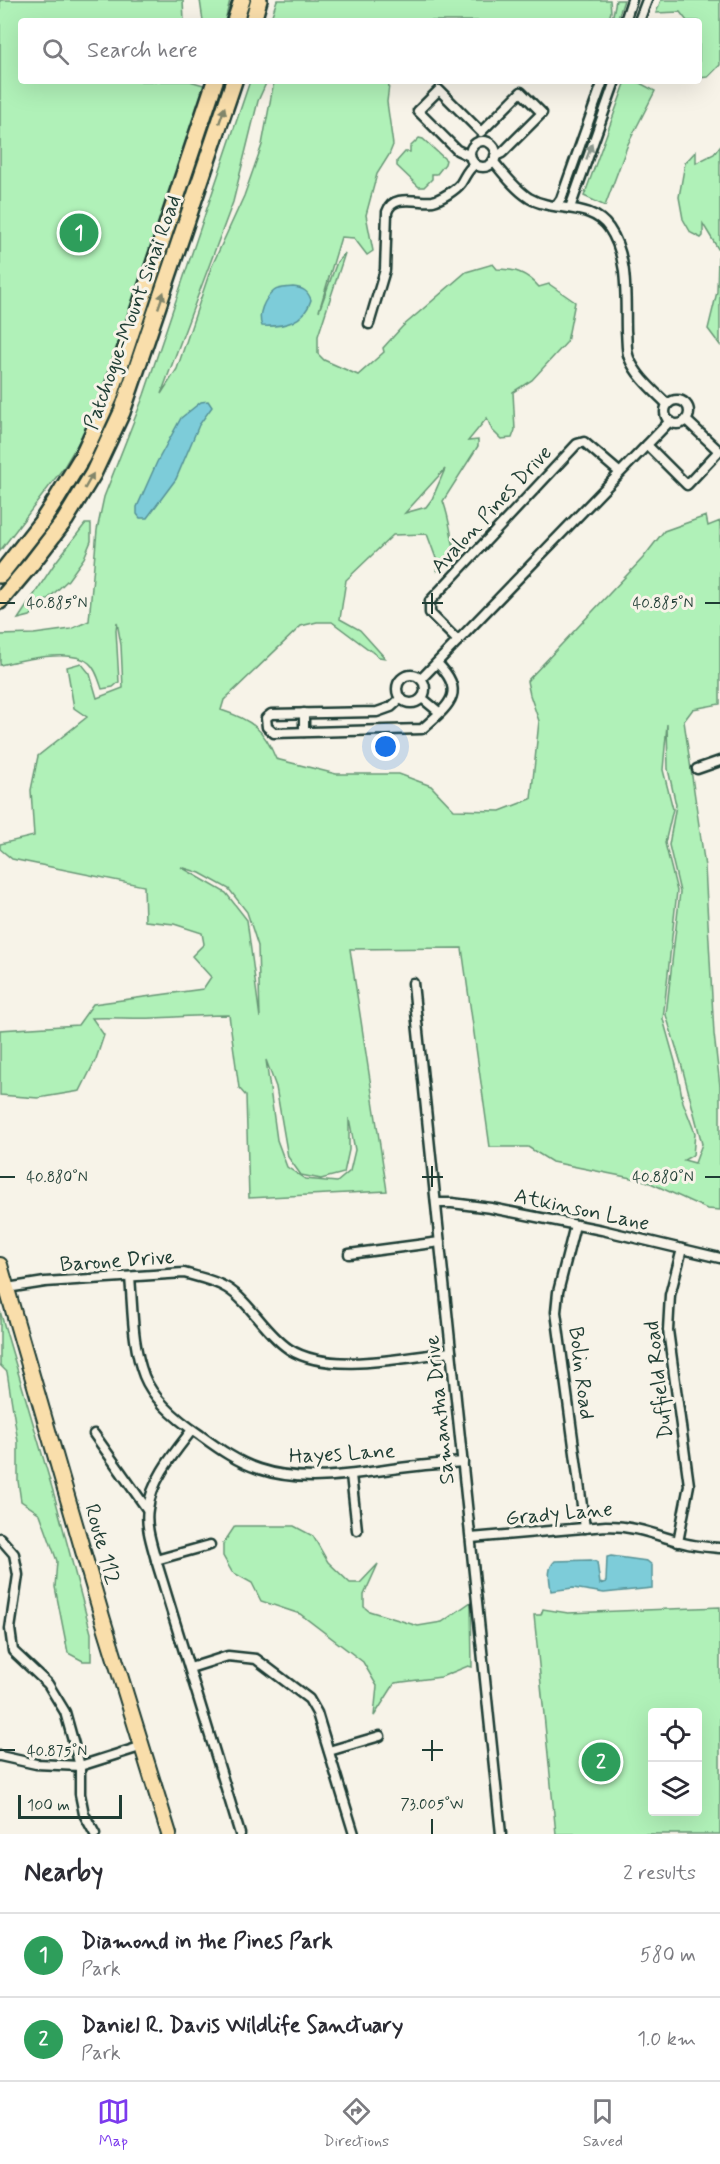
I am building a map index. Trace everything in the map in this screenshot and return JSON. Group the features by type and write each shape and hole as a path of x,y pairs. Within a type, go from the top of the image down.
{"highway":[{"path":"236,18 242,0"},
{"path":"254,18 259,0"},
{"name":"Patchogue-Mount Sinai Road","path":"0,575 41,523 61,492 82,457 110,396 214,84"},
{"name":"Patchogue-Mount Sinai Road","path":"0,601 65,520 93,474 122,412 233,84"},
{"path":"61,492 77,501"}],"main road":[{"name":"Route 112","path":"0,1265 103,1620 169,1834"}],"street":[{"path":"626,18 632,0"},
{"path":"640,18 647,0"},
{"path":"556,206 565,188 602,84"},
{"path":"570,208 614,84"},
{"path":"481,132 521,92 542,113 502,153 494,159 487,166 457,150 418,111 439,90 481,132 485,141 494,148 494,159 509,180 530,198 591,213 603,220 620,250 625,273 628,357 640,378 667,404"},
{"path":"369,324 385,270 388,206 405,200 435,201 460,184 472,160 473,145 485,141"},
{"path":"678,399 685,402 689,409 686,420 676,424 670,421 664,411 667,404 678,399"},
{"path":"647,445 687,485 719,451 686,420"},
{"path":"421,679 670,421"},
{"name":"Avalon Pines Drive","path":"458,640 430,613 430,600 577,444 584,442 619,472"},
{"path":"400,698 391,707 377,712 271,714 266,718 267,727 274,733 422,729 452,698 454,684 446,671 437,663"},
{"path":"413,675 421,679 424,691 422,698 410,703 400,698 397,689 402,678 413,675"},
{"path":"422,698 439,712"},
{"path":"304,713 304,732"},
{"path":"697,769 720,761"},
{"name":"Samantha Drive","path":"413,983 501,1834"},
{"name":"Atkinson Lane","path":"436,1203 474,1205 720,1258"},
{"name":"Bolin Road","path":"575,1225 558,1292 556,1311 585,1528"},
{"path":"349,1254 440,1242"},
{"name":"Duffield Road","path":"678,1542 689,1485 668,1330 668,1308 682,1249"},
{"name":"Barone Drive","path":"7,1288 45,1282 184,1273 228,1288 274,1337 291,1350 308,1358 351,1363 451,1352"},
{"name":"Hayes Lane","path":"130,1277 138,1358 145,1378 164,1405 192,1430 238,1461 285,1476 351,1475 463,1462"},
{"path":"192,1430 178,1448 153,1490 147,1509 156,1560 240,1834"},
{"path":"94,1434 147,1509"},
{"path":"351,1475 357,1530"},
{"name":"Grady Lane","path":"471,1538 624,1526 650,1531 678,1542 720,1548"},
{"path":"0,1538 14,1554 18,1575 10,1629 13,1651 48,1684 65,1712 80,1766 80,1794 84,1814 95,1834"},
{"path":"156,1560 210,1545"},
{"path":"190,1668 228,1656 256,1659 309,1699 317,1713 354,1834"},
{"path":"329,1751 380,1736"},
{"path":"0,1756 36,1764 80,1766 143,1746"}],"green space":[{"path":"0,0 183,0 184,18 18,18 18,84 200,84 207,86 109,375 101,405 64,467 0,551"},
{"path":"200,0 230,0 226,18 203,18"},
{"path":"277,0 610,0 611,12 609,18 271,18"},
{"path":"616,0 624,0 618,18 609,18 613,15"},
{"path":"661,0 720,0 720,65 708,77 702,78 702,18 685,18 680,12 656,13"},
{"path":"249,84 266,84 258,101 233,202 161,394 177,369 211,268 244,196 262,145 273,84 390,84 387,102 393,145 377,174 366,215 373,251 367,255 354,238 341,237 319,311 337,262 345,253 318,336 318,354 324,360 358,375 384,352 383,348 402,327 466,272 493,264 497,269 515,271 525,275 539,287 549,284 575,302 567,342 532,380 513,392 515,430 512,438 501,439 492,430 487,418 468,441 478,440 478,446 443,501 456,556 437,571 437,561 427,534 393,535 346,580 340,619 360,630 385,658 379,657 332,622 317,622 301,626 224,700 221,710 256,727 267,740 276,759 336,774 399,774 431,786 454,810 500,811 531,799 539,721 527,681 643,558 664,531 706,516 708,526 720,521 720,704 693,709 684,721 705,867 714,1034 720,1086 720,1210 707,1209 646,1181 552,1162 528,1147 490,1147 462,948 350,949 387,1191 249,1198 246,1096 239,1088 229,1015 92,1018 104,1035 96,1059 80,1091 38,1098 0,1095 0,1030 78,1025 93,1004 203,989 211,977 192,956 204,944 202,933 174,924 145,921 144,886 12,859 0,849 0,844 34,836 31,790 38,756 87,717 74,708 67,667 81,663 90,674 97,698 123,688 121,645 117,622 119,682 113,687 102,689 94,668 89,663 71,656 46,656 0,665 0,635 34,634 71,629 89,621 97,530 104,497 144,395","holes":["445,469 426,507 405,513","667,724 668,769 676,805 669,845 680,892 666,1015 702,1144 695,1163 684,1160 693,1155 695,1133 683,1102 676,1065 663,1019 677,891 665,843 673,809 663,770","181,867 200,873 229,889 247,912 258,946 260,1018 247,920 226,893","266,1060 276,1087 288,1157 301,1175 321,1179 344,1173 349,1150 349,1118 355,1150 350,1171 337,1182 305,1179 287,1167 277,1140"]},
{"path":"625,84 642,84 655,91 628,144 605,206 584,196"},
{"path":"419,138 446,160 437,174 432,174 432,179 424,187 419,187 397,166 397,161 405,152 410,152 410,147"},
{"path":"720,146 720,252 703,224 701,238 691,233 683,219 679,197 685,163 696,151 696,163 714,154"},
{"path":"718,257 720,257 720,345 708,329 717,292"},
{"path":"85,524 91,524 91,541 84,558 68,580 30,616 18,619 55,563"},
{"path":"0,1311 55,1498 91,1633 91,1661 83,1661 68,1653 55,1587 57,1561 40,1514 21,1501 18,1481 18,1442 7,1372 0,1365"},
{"path":"235,1526 294,1526 313,1536 328,1562 350,1583 360,1583 378,1564 364,1595 364,1607 369,1611 418,1626 442,1622 471,1602 472,1667 468,1666 441,1677 395,1683 374,1716 377,1686 363,1662 300,1614 261,1601 252,1583 232,1572 223,1556 223,1544"},
{"path":"720,1607 720,1834 556,1834 534,1615 541,1615 543,1609 568,1613"}],"water":[{"path":"293,287 305,290 308,294 311,300 308,308 292,322 278,326 262,326 260,317 262,307 270,294 281,288"},
{"path":"208,401 212,407 199,425 176,479 147,518 140,518 137,514 137,507 157,462 181,418 201,402"},
{"path":"607,1557 647,1561 652,1565 652,1588 604,1593 573,1588 551,1591 550,1571 555,1561 591,1560 597,1562 600,1584 606,1582"}],"place":[{"name":"Diamond in the Pines Park","path":"79,233"},
{"name":"Daniel R. Davis Wildlife Sanctuary","path":"601,1762"}]}
